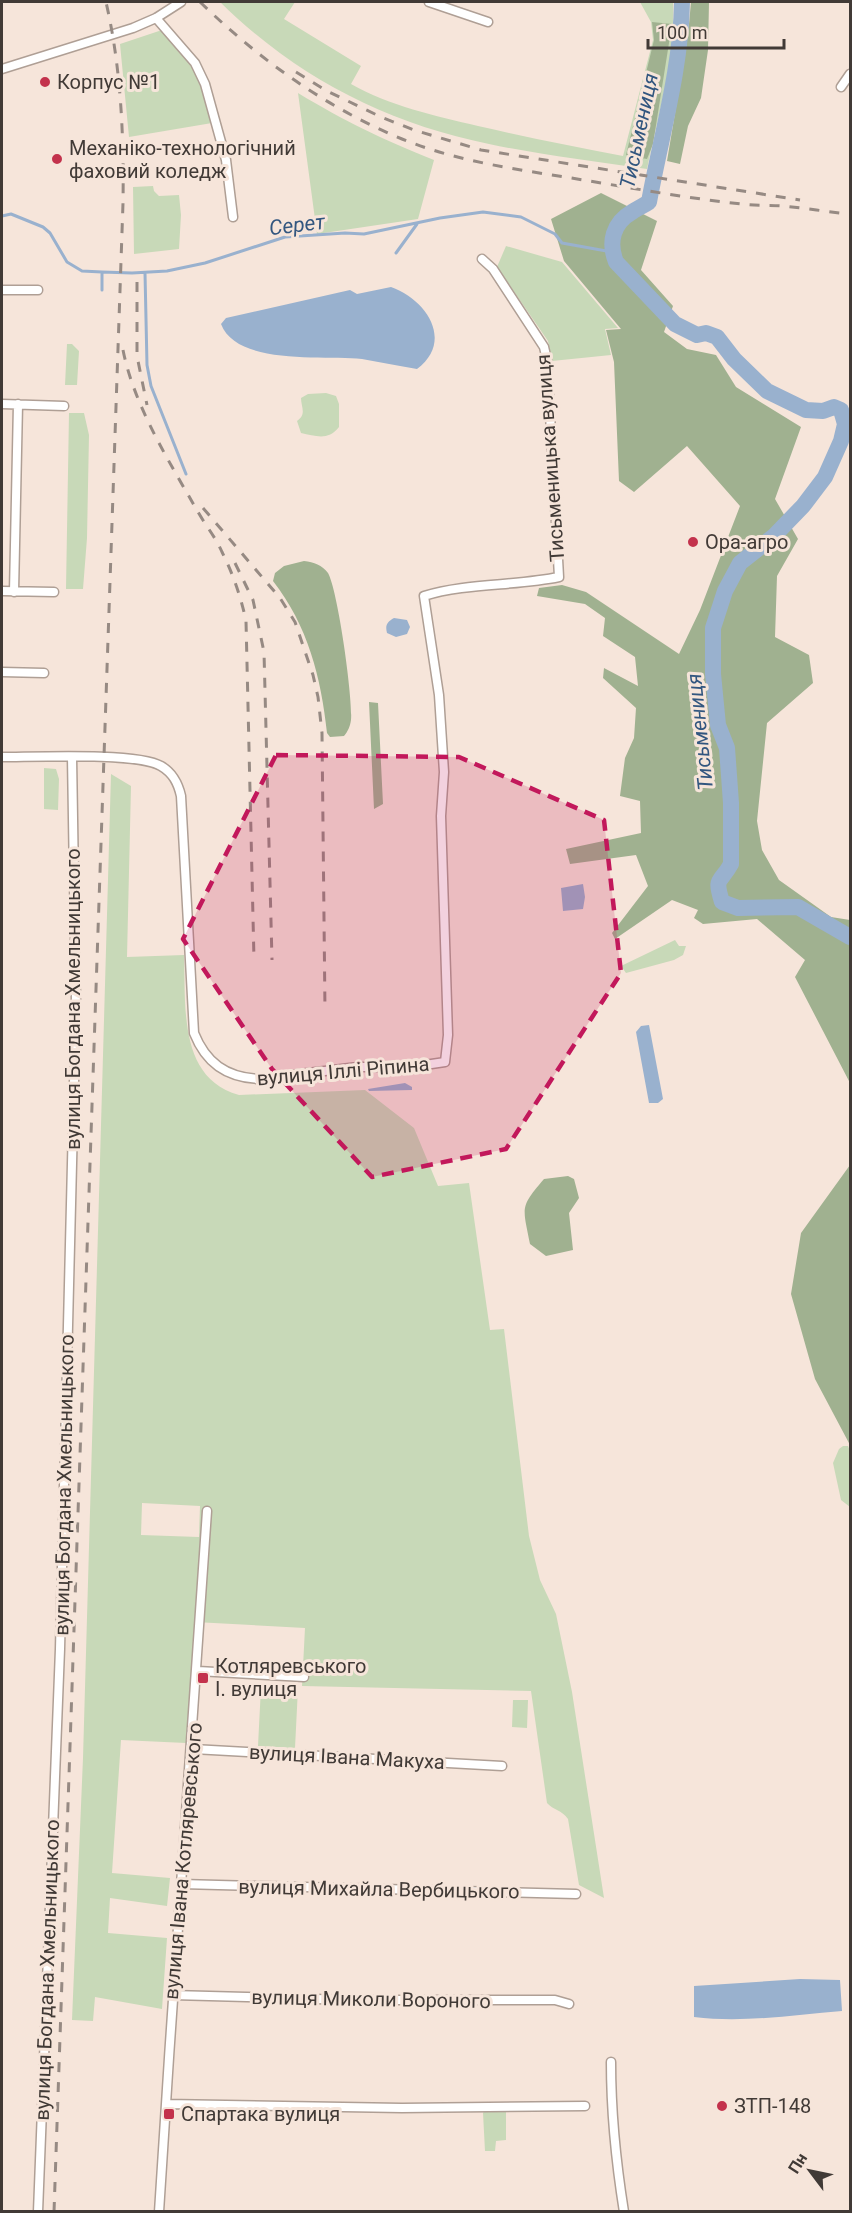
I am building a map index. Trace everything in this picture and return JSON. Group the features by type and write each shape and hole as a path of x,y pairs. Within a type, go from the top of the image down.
{"street":[{"path":"2,69 133,28 156,18 181,2"},
{"path":"429,2 488,22"},
{"path":"156,18 195,63 205,84 226,160 233,217"},
{"path":"841,87 850,74"},
{"name":"Тисьменицька вулиця","path":"424,596 480,587 531,583 559,577 547,360 544,346 493,269 482,259"},
{"path":"2,290 38,290"},
{"path":"2,404 64,406"},
{"path":"14,592 18,404"},
{"path":"2,591 54,592"},
{"name":"вулиця Іллі Ріпина","path":"2,757 72,757 148,761 160,765 174,778 181,796 194,1033 199,1047 212,1062 231,1075 258,1079 358,1066 411,1067 446,1062 448,1035 441,816 444,772 439,695 424,596"},
{"path":"2,672 44,673"},
{"name":"вулиця Богдана Хмельницького","path":"38,2211 60,1649 76,1013 72,757"},
{"name":"вулиця Івана Котляревського","path":"159,2211 172,1995 193,1749 207,1511"},
{"path":"198,1671 304,1677"},
{"name":"вулиця Івана Макуха","path":"193,1749 502,1766"},
{"name":"вулиця Михайла Вербицького","path":"181,1884 576,1894"},
{"name":"вулиця Миколи Вороного","path":"172,1995 351,2000 555,2000 569,2004"},
{"path":"611,2062 611,2106 624,2211"},
{"path":"166,2104 402,2108 480,2105 585,2106"}],"highlighted area":[{"path":"276,755 459,757 604,820 621,973 506,1149 372,1177 272,1069 183,939"}],"green space":[{"path":"220,2 295,2 284,19 361,66 351,84 381,98 413,110 462,122 623,156 653,40 651,22 640,2 673,2 669,65 647,169 489,144 451,135 378,109 311,74 279,52"},
{"path":"691,2 709,2 708,50 701,98 688,126 680,164 667,161 688,35"},
{"path":"652,22 672,24 653,144 647,159 626,155 654,40"},
{"path":"162,30 193,63 202,84 212,123 129,137 120,44"},
{"path":"298,93 364,130 434,160 418,219 317,234"},
{"path":"153,186 159,196 179,195 181,215 179,249 134,254 133,187"},
{"path":"601,193 657,221 641,270 673,306 664,332 687,349 716,355 736,387 801,427 775,499 798,539 777,576 775,637 809,655 813,683 767,723 757,821 762,850 779,880 831,917 850,920 850,1083 795,977 805,960 757,919 703,924 694,918 698,910 672,900 615,939 612,933 648,886 636,855 570,864 566,849 641,833 640,801 620,796 625,758 634,738 636,708 603,678 604,668 638,686 635,657 603,636 605,618 585,604 537,596 539,588 562,585 586,592 679,654 700,610 740,506 687,446 634,492 619,481 614,362 606,330 621,329 564,261 551,219"},
{"path":"506,246 562,262 618,328 605,329 611,355 552,361 548,341 497,267"},
{"path":"67,344 72,344 79,351 77,385 65,385"},
{"path":"326,393 336,396 339,404 339,427 326,436 301,433 297,421 303,413 301,398 308,394"},
{"path":"69,413 84,413 89,435 87,538 83,589 66,589"},
{"path":"304,561 318,564 328,573 336,600 350,690 351,720 344,736 330,737 327,733 317,672 311,653 295,616 273,581 275,573 284,566"},
{"path":"369,702 378,703 383,804 374,809"},
{"path":"44,768 56,769 59,779 58,810 44,809"},
{"path":"111,774 131,786 127,957 184,955 189,1038 195,1057 205,1073 219,1086 239,1095 365,1090 414,1128 438,1186 469,1183 490,1330 504,1329 529,1536 540,1580 556,1614 572,1692 604,1898 579,1885 568,1819 547,1803 531,1691 302,1686 305,1628 195,1622 186,1743 121,1740 112,1873 170,1878 167,1906 110,1898 108,1933 167,1938 162,2009 95,1997 93,2021 72,2020 83,1758","holes":["142,1503 200,1506 199,1537 141,1535"]},
{"path":"675,940 679,946 686,946 683,955 674,960 626,973 621,966"},
{"path":"850,1165 850,1445 815,1379 791,1294 801,1233"},
{"path":"568,1176 574,1179 579,1198 569,1213 573,1250 546,1256 530,1244 525,1208 530,1196 544,1179"},
{"path":"848,1446 850,1451 850,1507 841,1500 833,1463 839,1449"},
{"path":"261,1687 298,1688 295,1748 258,1746"},
{"path":"513,1700 528,1700 527,1728 512,1727"},
{"path":"485,2110 506,2110 506,2140 496,2141 495,2151 485,2151 483,2113"}],"water":[{"path":"391,287 404,293 425,311 435,334 434,346 428,358 417,369 362,359 283,356 263,352 244,347 230,337 221,324 226,318 350,290 357,294"},
{"path":"394,618 407,620 410,627 407,634 396,637 387,633 387,624"},
{"path":"583,884 585,897 583,909 563,911 561,888"},
{"path":"649,1025 663,1099 658,1103 649,1103 636,1032 641,1026"},
{"path":"405,1083 412,1087 412,1090 369,1091 368,1089"},
{"path":"800,1979 840,1980 842,2011 749,2019 694,2017 694,1986"}],"waterway":[{"name":"Тисьмениця","path":"682,2 674,77 649,202 626,216 616,227 612,247 616,262 675,324 697,335 706,333 717,337 734,359 767,391 806,410 823,411 834,407 841,410 845,424 841,441 825,477 803,506 774,536 740,563 725,591 713,628 713,674 718,725 727,748 731,803 731,864 719,881 718,888 722,902 738,908 798,907 850,937"},
{"name":"Серет","path":"2,216 11,214 43,227 50,233 67,262 82,271 132,273 167,271 205,263 285,237 364,234 440,218 483,212 521,217 555,234 562,243 612,252"},
{"path":"396,253 417,224"},
{"path":"102,272 102,290"},
{"path":"145,273 147,365 151,386 186,474"}],"railway":[{"path":"54,2212 123,203 120,102 115,51 106,2"},
{"path":"200,2 246,43 320,97 374,126 422,147 507,168 677,196 850,214"},
{"path":"296,72 327,91 381,117 414,130 481,150 800,200"},
{"path":"137,282 137,356 147,405"},
{"path":"123,350 135,392 154,434 226,560 242,603 246,621 254,960"},
{"path":"203,508 280,598 295,622 313,675 322,733 325,1011"},
{"path":"235,563 253,600 264,652 272,960"}],"place":[{"name":"Корпус №1","path":"45,82"},
{"name":"Механіко-технологічний фаховий коледж","path":"57,159"},
{"name":"Ора-агро","path":"693,542"},
{"name":"Котляревського І. вулиця","path":"203,1678"},
{"name":"ЗТП-148","path":"722,2106"},
{"name":"Спартака вулиця","path":"169,2114"}]}
